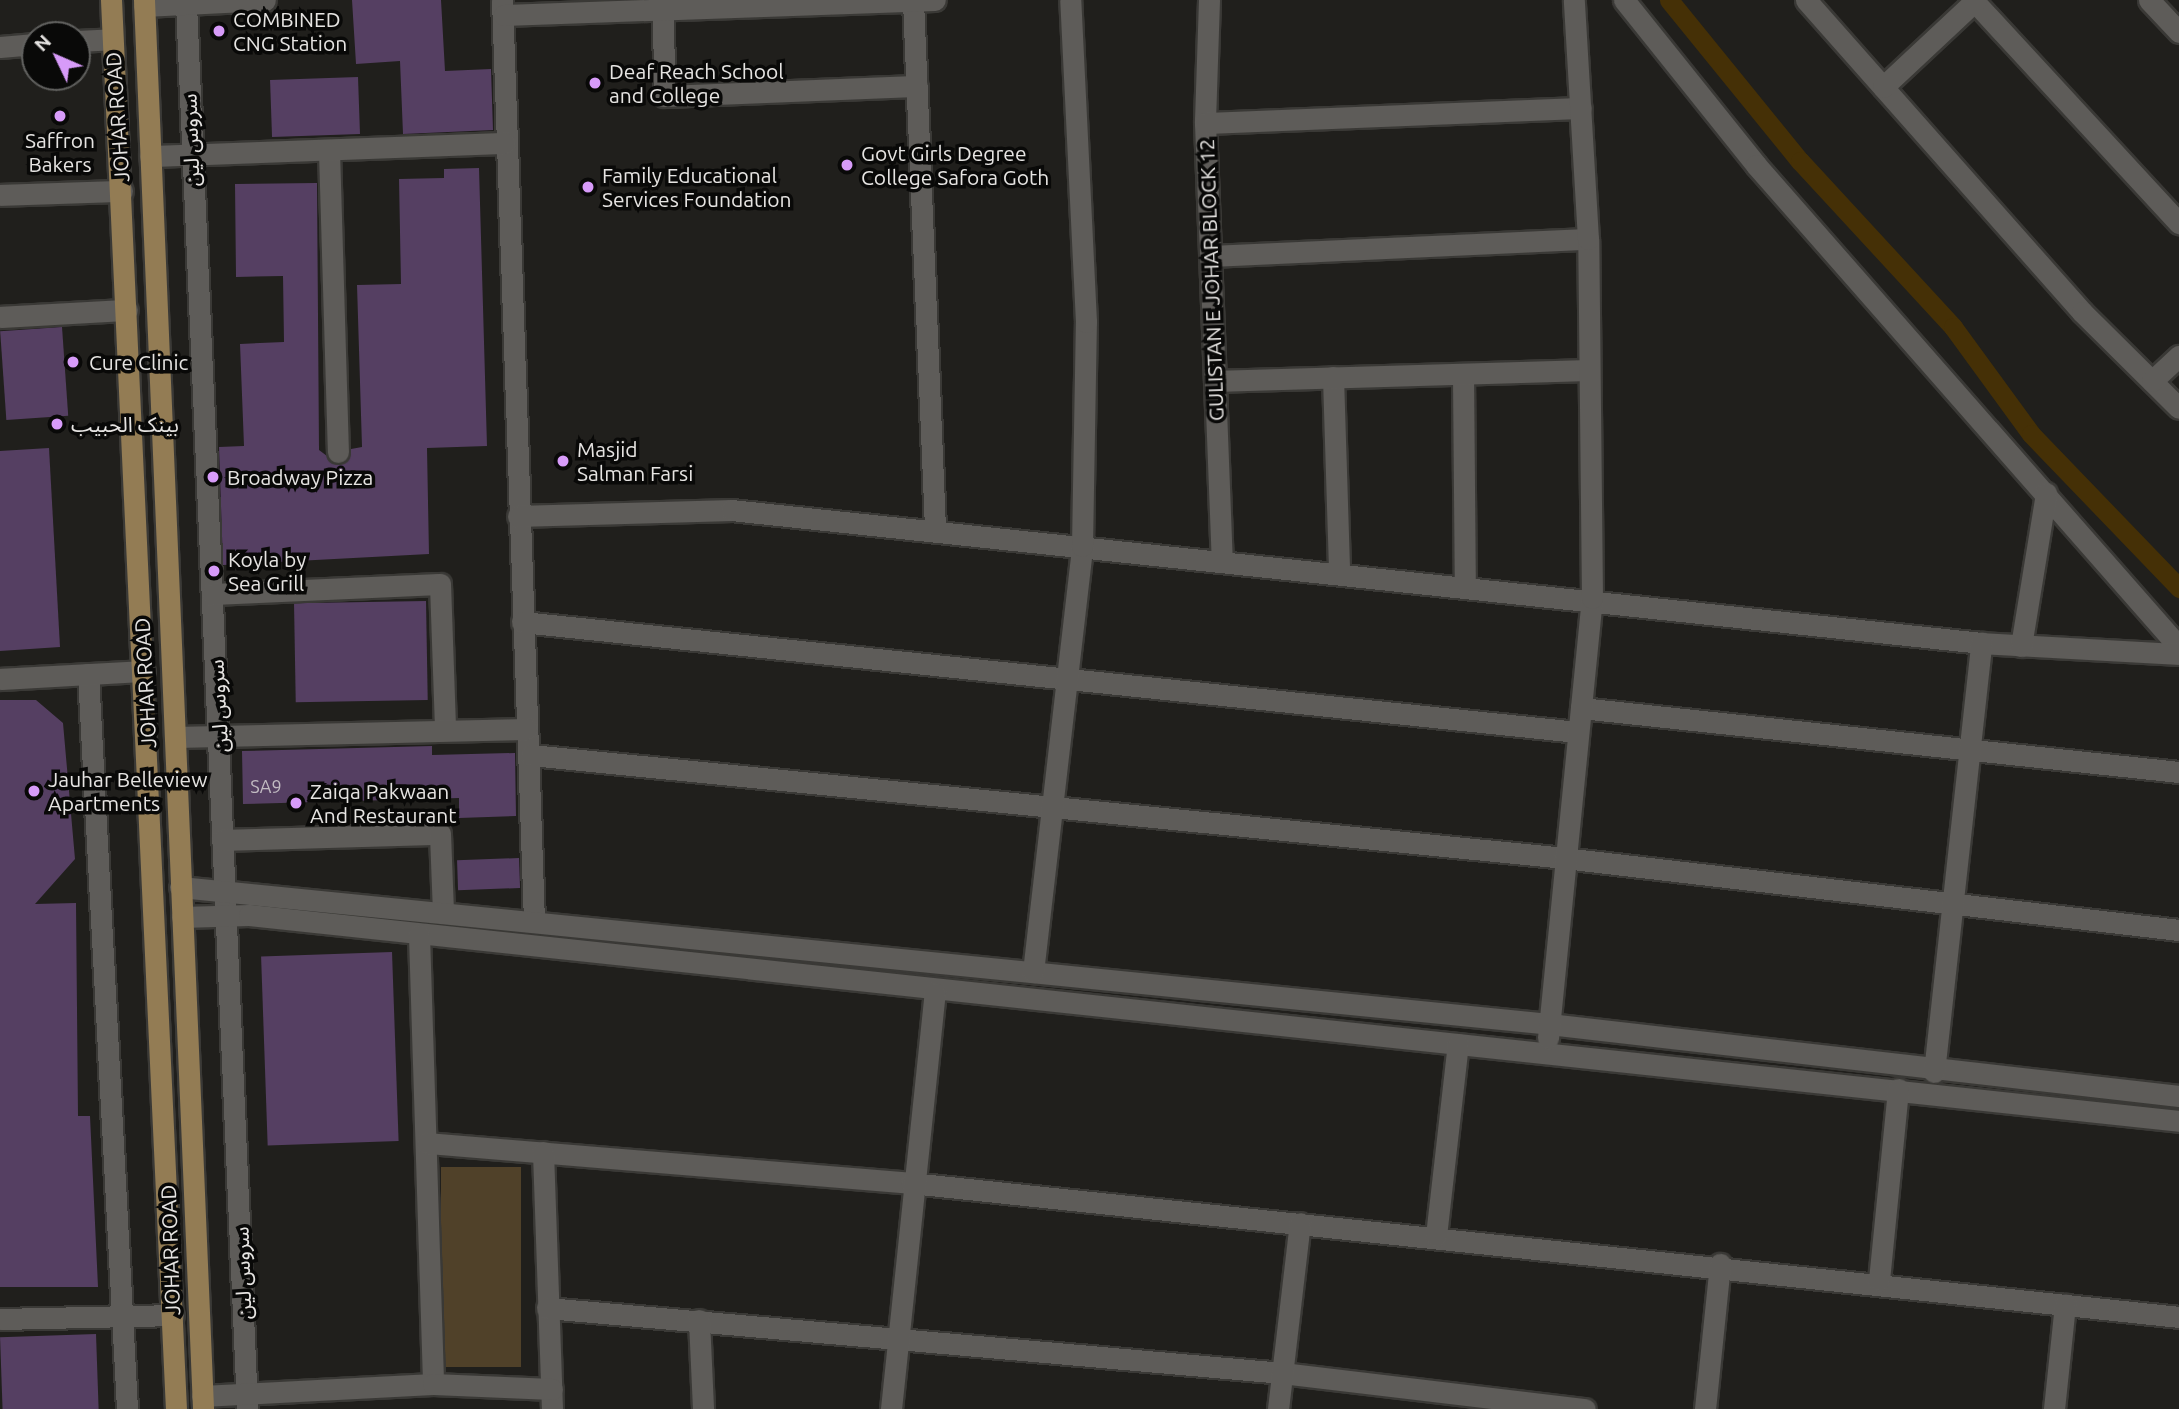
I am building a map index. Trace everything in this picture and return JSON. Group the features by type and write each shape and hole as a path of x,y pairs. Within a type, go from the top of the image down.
{"main road":[{"name":"JOHAR ROAD","path":"111,0 122,191 176,1409"},
{"name":"JOHAR ROAD","path":"144,3 202,1402"}],"street":[{"path":"144,3 265,0"},
{"path":"534,921 531,755 527,729 518,516 503,8 935,0"},
{"path":"1033,972 1052,807 1071,680 1082,546 1086,321 1070,0"},
{"name":"GULISTAN E JOHAR BLOCK 12","path":"1209,0 1205,123 1222,560"},
{"path":"1546,1054 1592,598 1587,370 1588,239 1574,0"},
{"path":"1624,0 1756,165 2179,647"},
{"path":"1806,0 2179,408"},
{"path":"1884,88 1975,0 2179,223"},
{"path":"2149,0 2179,32"},
{"path":"913,1 935,529"},
{"name":"سروس لین","path":"186,4 190,155 220,738 246,1401"},
{"path":"664,5 664,96 917,86"},
{"path":"91,40 112,39"},
{"path":"0,47 21,45"},
{"path":"1205,123 1581,108"},
{"path":"150,156 505,143"},
{"path":"329,151 338,452"},
{"path":"0,195 122,191"},
{"path":"1210,256 1588,239"},
{"path":"0,317 127,310"},
{"path":"2152,381 2179,356"},
{"path":"1215,381 1587,370"},
{"path":"1463,374 1465,585"},
{"path":"1333,377 1339,572"},
{"path":"2021,646 2046,494"},
{"path":"518,516 731,510 1592,598 1981,643 2179,654"},
{"path":"212,594 440,584 445,730"},
{"path":"522,622 1577,732"},
{"path":"1934,1072 1967,748 1981,643"},
{"path":"0,679 144,671"},
{"path":"88,674 127,1409"},
{"path":"1581,708 2179,772"},
{"path":"174,737 527,729"},
{"path":"531,755 1564,859 1951,908 2179,930"},
{"path":"222,840 440,834 443,912"},
{"path":"180,887 226,888 1549,1024 1934,1072 2179,1096"},
{"path":"182,917 227,915 935,993 1898,1089 2179,1121"},
{"path":"419,935 433,1384"},
{"path":"1129,1012 1131,983"},
{"path":"891,1409 911,1183 935,993"},
{"path":"1436,1236 1458,1044"},
{"path":"2047,1105 2049,1083"},
{"path":"1879,1280 1898,1089"},
{"path":"427,1143 911,1183 1879,1280 2179,1317"},
{"path":"202,1402 367,1398 433,1384 552,1399 543,1152"},
{"path":"1278,1409 1300,1223"},
{"path":"1705,1409 1720,1264"},
{"path":"2054,1409 2065,1305"},
{"path":"547,1308 897,1336 1282,1373 1585,1409"},
{"path":"0,1319 173,1315"},
{"path":"699,1320 702,1409"}],"shaded area":[{"path":"441,1167 521,1167 521,1367 441,1367"}],"building":[{"path":"352,0 441,0 445,71 491,69 493,130 403,134 400,61 356,64"},
{"path":"358,77 360,134 272,137 270,80"},
{"path":"479,168 487,446 427,448 429,554 223,565 219,447 244,446 240,344 284,342 283,276 236,277 235,184 317,183 319,450 339,465 351,449 362,447 357,285 401,284 399,179 444,178 444,169"},
{"path":"62,327 68,416 6,420 0,331"},
{"path":"49,448 60,647 0,651 0,451"},
{"path":"426,601 428,700 296,702 294,603"},
{"path":"0,700 36,700 63,723 75,859 35,904 76,903 78,1116 90,1116 98,1287 0,1287"},
{"path":"432,746 432,755 515,753 516,816 459,818 459,798 243,804 242,751"},
{"path":"519,858 520,888 458,890 457,860"},
{"path":"392,952 399,1141 268,1145 261,957"},
{"path":"96,1334 99,1409 3,1409 0,1337"}],"waterway":[{"path":"1669,0 1800,161 1953,327 2031,434 2179,588"}],"place":[{"name":"COMBINED CNG Station","path":"219,31"},
{"name":"Deaf Reach School and College","path":"595,83"},
{"name":"Saffron Bakers","path":"60,116"},
{"name":"Govt Girls Degree College Safora Goth","path":"847,165"},
{"name":"Family Educational Services Foundation","path":"588,187"},
{"name":"Cure Clinic","path":"73,362"},
{"name":"بينک الحبيب","path":"57,424"},
{"name":"Masjid Salman Farsi","path":"563,461"},
{"name":"Broadway Pizza","path":"213,477"},
{"name":"Koyla by Sea Grill","path":"214,571"},
{"name":"Jauhar Belleview Apartments","path":"34,791"},
{"name":"Zaiqa Pakwaan And Restaurant","path":"296,803"}]}
